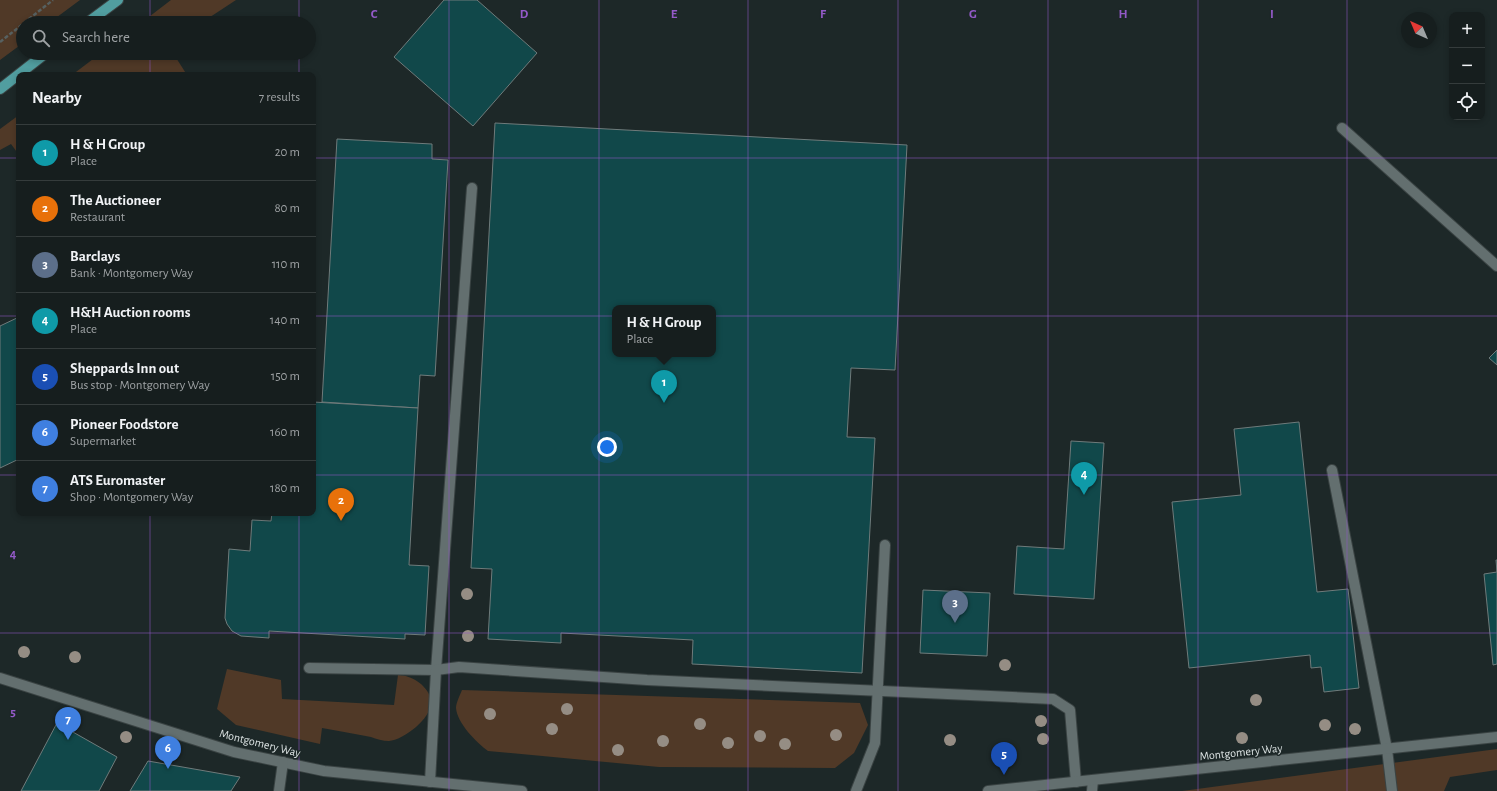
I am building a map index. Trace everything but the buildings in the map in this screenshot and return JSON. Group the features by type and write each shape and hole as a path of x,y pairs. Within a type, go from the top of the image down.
{"main road":[{"path":"96,16 118,0"},
{"path":"22,72 37,60"},
{"path":"0,89 16,76"}],"street":[{"path":"1342,128 1497,266"},
{"path":"430,782 436,670 472,188"},
{"path":"1332,470 1387,749 1392,791"},
{"path":"856,791 875,744 885,544"},
{"path":"309,668 436,670 459,667 647,680 1054,699 1070,710 1076,782"},
{"name":"Montgomery Way","path":"0,678 234,752 324,771 522,791"},
{"name":"Montgomery Way","path":"988,791 1497,737"},
{"path":"279,791 283,762"},
{"path":"1092,791 1093,780"}],"path":[{"path":"33,16 53,0"},
{"path":"0,42 16,29"}],"shaded area":[{"path":"0,0 80,0 58,16 16,16 16,48 0,60"},
{"path":"171,0 236,0 212,16 150,16"},
{"path":"92,60 177,60 185,72 76,72"},
{"path":"16,117 16,151 11,144 0,150 0,129"},
{"path":"227,669 281,680 282,699 394,705 398,675 414,679 424,686 430,696 430,708 427,715 416,727 395,740 384,741 371,737 322,728 320,744 236,725 217,709"},
{"path":"462,690 860,703 868,725 854,753 835,768 659,767 488,751 468,732 457,714 456,706"},
{"path":"1497,749 1497,770 1450,777 1444,791 1182,791"}],"place":[{"name":"H & H Group","path":"664,403"},
{"name":"H&H Auction rooms","path":"1084,495"},
{"name":"The Auctioneer","path":"341,521"},
{"name":"Barclays","path":"955,623"},
{"name":"ATS Euromaster","path":"68,740"},
{"name":"Pioneer Foodstore","path":"168,769"},
{"name":"Sheppards Inn out","path":"1004,775"}]}
